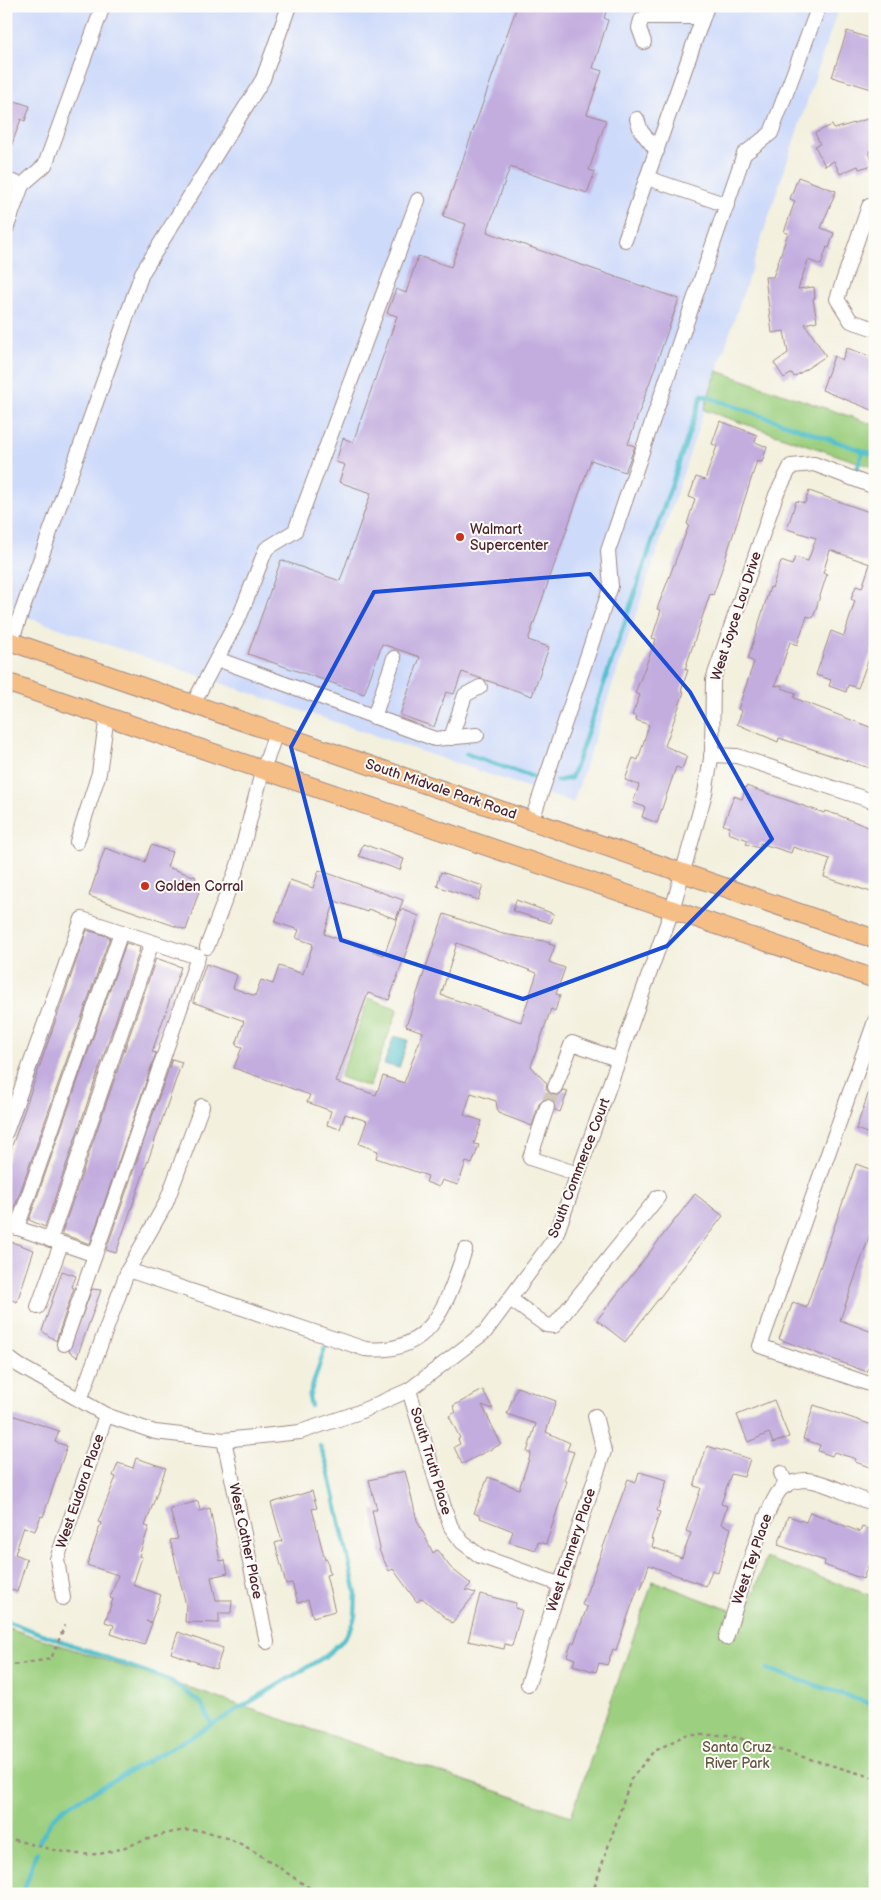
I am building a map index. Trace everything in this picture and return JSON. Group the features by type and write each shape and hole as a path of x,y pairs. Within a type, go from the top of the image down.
{"main road":[{"name":"South Midvale Park Road","path":"9,641 682,871 875,939"},
{"path":"6,682 875,979"}],"street":[{"path":"6,229 22,185 45,164 103,6"},
{"path":"9,641 142,273 263,79 289,6"},
{"path":"532,820 611,586 608,551 744,154 771,133 819,6"},
{"path":"625,240 705,12 646,17 641,20 639,28 644,42"},
{"path":"638,119 641,131 657,151"},
{"path":"647,178 727,205"},
{"path":"6,180 22,185"},
{"path":"193,704 241,613 266,549 295,531 418,200"},
{"path":"869,206 837,298 851,321 875,329"},
{"name":"West Joyce Lou Drive","path":"678,888 705,793 712,755 713,680 776,495 791,466 814,464 875,487"},
{"path":"374,717 394,658"},
{"path":"217,659 435,739 477,735"},
{"path":"451,738 465,695 480,687"},
{"path":"77,842 100,773 107,716"},
{"path":"207,947 238,865 263,770 276,732"},
{"path":"712,755 737,756 875,802"},
{"name":"South Commerce Court","path":"6,1356 18,1365 106,1415 155,1432 224,1440 300,1432 357,1413 409,1390 485,1332 555,1238 672,910 678,888"},
{"path":"6,1132 82,919 198,957 64,1344"},
{"path":"95,1255 12,1226 121,932"},
{"path":"38,1307 56,1242 152,942"},
{"path":"875,1021 760,1346 875,1386"},
{"path":"555,1087 572,1043 619,1060"},
{"path":"80,1400 128,1270 166,1203 202,1106"},
{"path":"547,1107 530,1158 578,1174"},
{"path":"510,1299 546,1324 554,1326 658,1198"},
{"path":"128,1270 365,1349 378,1350 398,1347 420,1336 438,1319 450,1294 465,1250"},
{"name":"South Truth Place","path":"409,1390 444,1508 451,1527 462,1542 480,1556 559,1584"},
{"name":"West Eudora Place","path":"63,1598 57,1559 106,1415"},
{"name":"West Flannery Place","path":"528,1684 559,1584 604,1451 595,1416"},
{"name":"West Cather Place","path":"224,1440 267,1642"},
{"name":"West Tey Place","path":"726,1638 767,1515 773,1499 781,1489 784,1479 807,1480 857,1500 875,1503"}],"path":[{"path":"6,1666 51,1659 65,1624"},
{"path":"592,1894 630,1779 653,1752 685,1735 728,1736 822,1761 875,1778"},
{"path":"6,1838 78,1854 103,1854 172,1832 206,1832 242,1843 320,1894"}],"highlighted area":[{"path":"590,574 690,692 772,839 667,946 523,999 341,940 291,747 374,592"}],"shaded area":[{"path":"6,6 839,6 573,803 6,610"}],"green space":[{"path":"717,371 875,425 875,468 704,410"},
{"path":"369,998 398,1009 369,1087 340,1077"},
{"name":"Santa Cruz River Park","path":"766,1558 875,1597 875,1894 6,1894 6,1627 571,1816 653,1581 746,1616"}],"water":[{"path":"394,1036 408,1040 399,1068 384,1064"}],"building":[{"path":"517,6 608,6 604,18 608,20 593,68 602,71 587,114 606,120 589,170 595,172 587,193 510,167 487,232 679,299 628,444 635,446 625,472 591,460 528,640 549,647 532,696 462,672 454,694 446,692 434,727 400,715 420,657 382,644 364,694 248,654 281,560 340,581 371,493 339,482 345,465 336,462 343,438 353,442 397,316 387,313 396,289 406,293 418,256 451,267 466,224 443,216"},
{"path":"847,31 875,40 875,90 832,77"},
{"path":"6,98 30,106 25,121 21,119 8,155 6,154"},
{"path":"871,118 875,130 875,150 869,151 873,165 859,169 858,166 840,174 834,161 825,166 815,146 820,144 815,133 832,125 834,129"},
{"path":"798,177 836,191 821,228 834,233 829,248 827,247 821,265 808,260 798,289 814,287 815,298 813,299 817,321 805,324 826,356 794,377 792,373 784,378 774,363 788,353 784,331 772,333 765,277 773,277 788,233 784,232 795,201 790,199"},
{"path":"847,348 875,358 875,403 872,410 822,390 834,356 842,360"},
{"path":"720,421 757,435 755,442 767,447 762,462 757,461 717,584 713,595 710,594 685,669 688,670 681,691 684,692 665,746 687,756 682,769 676,767 657,823 642,817 645,807 633,803 639,785 625,780 633,758 638,760 649,725 636,720 637,717 632,715 640,695 635,693 656,639 652,638 661,610 657,609 689,525 687,524 695,499 689,497 696,477 705,480 717,446 712,444"},
{"path":"809,491 875,514 875,642 858,688 848,685 846,692 829,686 831,680 816,675 831,631 844,636 855,601 851,599 856,586 862,588 870,564 830,550 823,573 827,574 813,618 807,616 797,645 790,642 775,686 782,685 782,688 796,693 794,698 875,729 875,770 779,738 778,742 737,724 742,711 738,709 754,662 748,659 770,587 772,588 781,561 792,565 795,557 808,561 816,538 787,529 796,501 805,503"},
{"path":"746,786 824,813 825,811 838,815 875,830 875,883 871,892 824,877 830,859 793,847 791,853 760,843 759,848 746,844 748,840 728,833 730,827 723,825 734,796 742,799"},
{"path":"363,844 404,859 400,870 359,856"},
{"name":"Golden Corral","path":"151,845 172,852 167,867 196,877 194,883 200,888 186,930 89,896 105,848 145,862"},
{"path":"319,870 403,900 396,919 368,909 367,912 335,901 324,934 384,955 401,909 419,916 389,1000 368,993 336,1082 376,1095 383,1076 404,1083 423,1032 406,1026 444,914 503,934 550,942 549,944 555,946 549,962 565,968 556,994 560,995 555,1011 551,1009 531,1066 547,1084 546,1089 551,1095 557,1096 563,1090 568,1091 560,1112 555,1110 553,1101 545,1099 539,1104 532,1126 498,1113 496,1101 471,1093 464,1115 482,1121 474,1144 479,1145 472,1164 466,1162 458,1185 442,1180 439,1187 426,1182 428,1176 376,1158 378,1151 359,1144 367,1121 345,1114 340,1129 327,1125 331,1111 307,1102 310,1095 234,1068 242,1047 236,1045 244,1021 193,1002 206,964 237,975 233,988 255,996 261,980 273,984 279,966 303,974 313,944 296,938 299,930 275,922 290,880 313,888","holes":["457,943 537,973 521,1022 441,995"]},
{"path":"441,872 483,886 478,900 437,886"},
{"path":"516,900 554,914 551,923 513,911"},
{"path":"87,930 110,937 12,1215 6,1212 6,1163"},
{"path":"126,943 140,947 139,952 45,1227 29,1220"},
{"path":"156,958 181,967 152,1052 156,1053 90,1244 62,1234 62,1232"},
{"path":"172,1059 182,1062 116,1253 106,1250"},
{"path":"873,1080 875,1080 875,1136 856,1129"},
{"path":"856,1164 875,1171 875,1220 840,1320 875,1333 875,1353 867,1372 779,1339 793,1302 806,1308"},
{"path":"695,1194 723,1216 625,1342 597,1320"},
{"path":"6,1240 34,1250 17,1302 6,1298"},
{"path":"62,1271 76,1276 72,1287 74,1288 56,1341 42,1331"},
{"path":"92,1289 101,1290 77,1357 69,1351"},
{"path":"517,1387 556,1401 546,1432 570,1443 567,1450 574,1452 564,1480 567,1481 546,1544 538,1542 536,1550 509,1542 513,1531 480,1518 481,1516 474,1513 488,1477 519,1489 531,1453 527,1452 536,1424 507,1414"},
{"path":"483,1390 493,1409 482,1405 501,1444 462,1464 454,1447 460,1444 458,1439 460,1438 449,1416 456,1412 453,1406"},
{"path":"774,1400 789,1437 773,1443 769,1433 748,1442 737,1415"},
{"path":"814,1405 875,1426 875,1469 855,1462 856,1459 834,1452 832,1456 818,1451 820,1445 803,1439"},
{"path":"6,1413 59,1431 55,1442 67,1446 43,1517 41,1516 35,1531 24,1527 15,1554 27,1559 17,1592 6,1587"},
{"path":"707,1446 750,1459 744,1477 731,1474 721,1504 727,1506 721,1524 731,1528 718,1573 712,1570 706,1586 649,1565 641,1589 638,1588 636,1593 616,1650 613,1649 607,1665 599,1663 596,1672 573,1665 575,1659 567,1656 572,1642 574,1643 587,1607 582,1605 628,1479 636,1482 639,1472 667,1480 657,1511 660,1512 651,1539 654,1540 652,1547 682,1558 691,1533 686,1531 701,1488 694,1486"},
{"path":"136,1458 166,1468 145,1526 149,1527 139,1556 142,1557 133,1585 161,1595 151,1622 146,1621 152,1623 144,1645 111,1634 114,1625 105,1622 113,1599 110,1598 118,1575 87,1565 101,1523 98,1522 116,1477 113,1476 118,1463 133,1468"},
{"path":"405,1471 417,1520 433,1553 437,1550 451,1568 471,1584 465,1590 476,1593 452,1623 422,1598 417,1602 393,1569 389,1571 379,1550 372,1510 377,1510 369,1480"},
{"path":"312,1491 317,1508 312,1509 325,1560 327,1559 330,1574 326,1575 335,1611 313,1617 308,1600 298,1603 292,1583 286,1584 275,1543 282,1541 271,1503"},
{"path":"198,1501 200,1511 210,1508 220,1561 225,1560 228,1573 211,1577 216,1600 232,1600 231,1613 219,1613 219,1623 185,1622 186,1605 170,1540 178,1539 170,1509"},
{"path":"810,1512 860,1532 862,1527 875,1531 875,1546 863,1579 824,1565 825,1561 778,1545 788,1516 806,1522"},
{"path":"480,1594 516,1603 515,1608 522,1610 512,1646 505,1644 504,1649 468,1641"},
{"path":"178,1632 223,1648 216,1669 171,1653"}],"waterway":[{"path":"557,781 571,778 577,763 702,395 875,455"},
{"path":"856,472 863,451"},
{"path":"466,754 533,777"},
{"path":"311,1406 309,1397 325,1347"},
{"path":"39,1842 53,1818 64,1808 212,1725 324,1657 341,1642 351,1628 355,1616 356,1593 327,1464 320,1446"},
{"path":"6,1621 171,1681 201,1703 212,1725"},
{"path":"767,1669 875,1705"},
{"path":"23,1894 36,1853"}],"tunnel":[{"path":"547,1107 555,1087"}],"place":[{"name":"Walmart Supercenter","path":"460,537"},
{"name":"Golden Corral","path":"145,886"}]}
